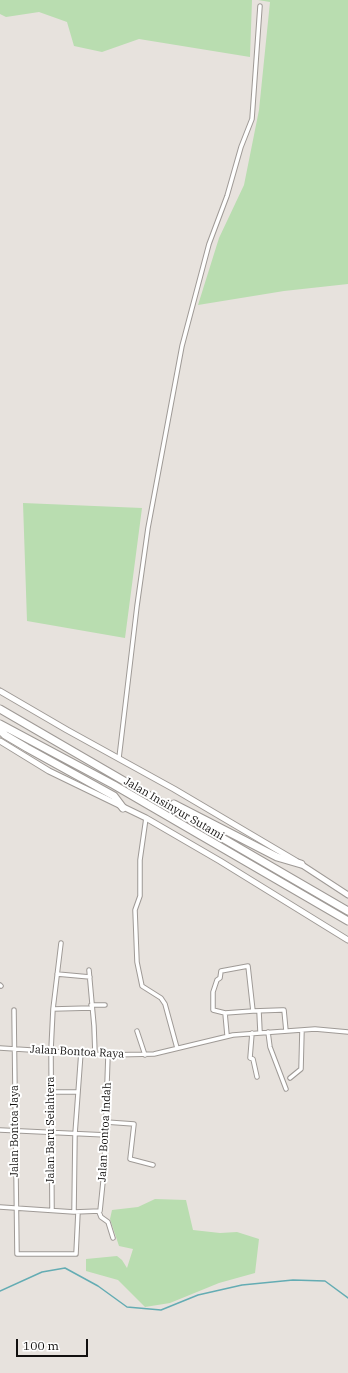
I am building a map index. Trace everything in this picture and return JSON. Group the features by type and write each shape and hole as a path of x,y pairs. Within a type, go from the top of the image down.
{"highway":[{"name":"Jalan Insinyur Sutami","path":"0,709 194,820 348,911"},
{"name":"Jalan Insinyur Sutami","path":"0,724 114,785 348,921"},
{"path":"0,730 6,736 114,796 124,808"},
{"path":"153,797 177,805 282,859 301,864"}],"street":[{"path":"119,758 140,583 182,346 209,244 227,196 243,141 252,119 260,6"},
{"path":"0,691 174,789 301,864 348,895"},
{"path":"0,741 49,771 146,818 248,877 348,940"},
{"path":"146,818 140,860 140,896 135,910 137,962 142,986 161,998 165,1004 177,1048"},
{"name":"Jalan Baru Seiahtera","path":"52,1209 51,1050 53,1009 61,943"},
{"path":"254,1011 248,966 220,972 220,978 217,980 213,992 212,1008 214,1011 225,1013 284,1010 286,1031"},
{"path":"89,970 95,1054"},
{"path":"57,974 90,977"},
{"path":"53,1009 105,1005"},
{"name":"Jalan Bontoa Jaya","path":"14,1010 16,1252 18,1255 76,1254 76,1212"},
{"path":"259,1011 260,1032"},
{"path":"225,1013 227,1035"},
{"path":"137,1030 145,1055"},
{"path":"290,1078 301,1070 302,1030"},
{"name":"Jalan Bontoa Raya","path":"0,1048 51,1050 108,1055 145,1055 227,1035 302,1030 348,1032"},
{"path":"268,1032 274,1060 286,1090"},
{"path":"252,1033 250,1058 253,1059 257,1077"},
{"path":"76,1212 76,1134 80,1052"},
{"name":"Jalan Bontoa Indah","path":"100,1211 106,1135 108,1055"},
{"path":"51,1092 78,1092"},
{"path":"106,1122 134,1124 130,1159 153,1165"},
{"path":"0,1130 106,1135"},
{"path":"0,1207 52,1209 76,1212 100,1211 101,1217 108,1222 113,1238"}],"green space":[{"path":"0,0 252,0 250,57 139,39 102,52 74,46 67,22 39,12 6,17 0,14"},
{"path":"258,0 348,0 348,284 284,291 198,305 219,238 244,185 259,110 270,2"},
{"path":"23,503 142,508 125,638 27,621"},
{"path":"155,1199 186,1200 193,1230 220,1233 237,1232 259,1239 255,1273 219,1283 170,1303 145,1307 118,1280 86,1271 86,1259 117,1256 122,1260 127,1268 133,1249 119,1246 110,1219 112,1210 138,1207"}],"waterway":[{"path":"0,1291 42,1272 65,1268 98,1286 127,1307 161,1310 198,1295 242,1285 293,1280 325,1281 348,1298"}]}
